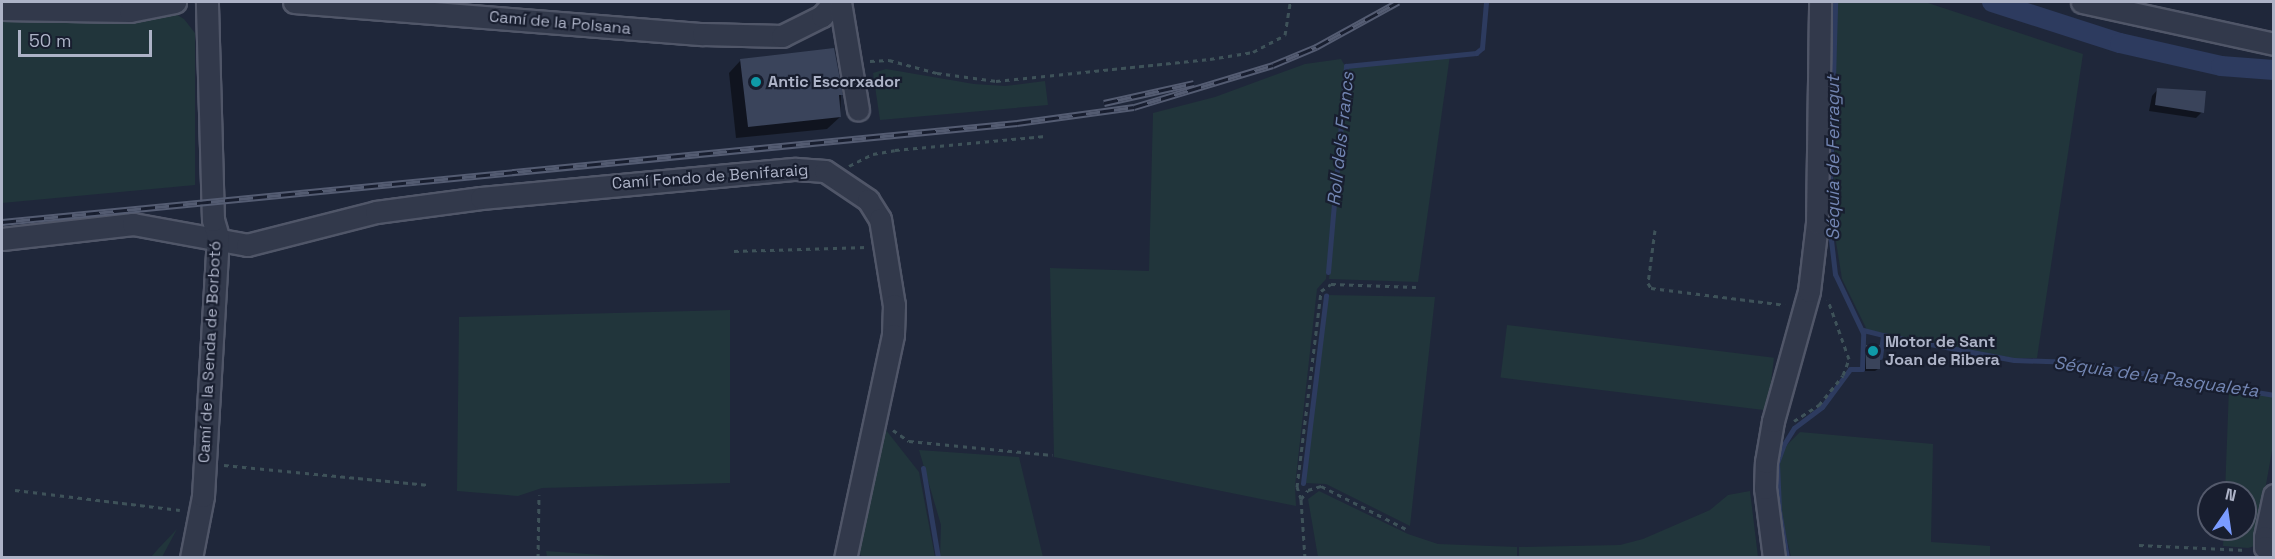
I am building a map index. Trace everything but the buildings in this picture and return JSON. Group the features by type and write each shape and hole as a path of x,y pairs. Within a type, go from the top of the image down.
{"street":[{"path":"2,9 130,11 175,2"},
{"name":"Camí de la Senda de Borbotó","path":"191,558 200,512 218,237 213,220 207,2"},
{"name":"Camí de la Polsana","path":"294,2 703,34 782,36 828,9"},
{"path":"840,2 853,66 858,110"},
{"path":"1774,558 1765,488 1771,432 1805,310 1817,223 1820,2"},
{"path":"2082,2 2274,44"},
{"name":"Camí Fondo de Benifaraig","path":"2,239 133,224 218,237 247,245 376,212 638,181 795,168 825,171 868,200 880,219 887,246 893,335 845,558"},
{"path":"2270,551 2274,495"}],"path":[{"path":"853,66 868,61 889,60 937,73 996,81 1210,59 1253,52 1285,35 1290,2"},
{"path":"837,178 858,159 873,154 1045,136"},
{"path":"1655,231 1648,283 1651,288 1774,302 1805,310"},
{"path":"734,251 887,246"},
{"path":"1305,558 1301,499 1298,487 1321,291 1331,284 1416,287"},
{"path":"1771,432 1820,405 1843,375 1849,359 1825,292"},
{"path":"877,410 897,435 909,441 1052,455"},
{"path":"204,463 429,485"},
{"path":"1301,499 1308,490 1321,486 1406,529"},
{"path":"15,490 200,512"},
{"path":"538,558 539,495"},
{"path":"2139,545 2270,551"}],"shaded area":[{"path":"1837,2 1925,2 2083,54 2037,358 2013,358 1867,330 1842,279 1833,223"},
{"path":"171,11 184,19 195,33 195,185 2,203 2,14"},
{"path":"1450,55 1418,282 1329,279 1348,67"},
{"path":"1341,59 1345,66 1326,279 1317,289 1295,486 1296,506 1054,457 1050,268 1149,271 1153,113 1215,97 1305,64"},
{"path":"886,69 974,84 1005,86 1045,81 1048,105 880,120 873,73"},
{"path":"1327,295 1435,297 1410,526 1326,484 1305,483"},
{"path":"730,310 730,483 542,488 518,496 457,491 459,317"},
{"path":"1507,325 1774,358 1768,410 1501,378"},
{"path":"2229,388 2273,397 2274,440 2257,535 2257,481 2225,481"},
{"path":"882,425 919,472 935,557 862,557 855,547"},
{"path":"1800,432 1933,444 1931,542 1990,546 1990,557 1791,557 1780,509 1780,460 1785,447"},
{"path":"919,450 1019,457 1043,557 940,557 941,525"},
{"path":"1319,491 1408,534 1438,544 1517,547 1517,557 1318,557 1308,499"},
{"path":"1750,491 1758,557 1519,557 1519,547 1620,545 1643,539 1710,510 1728,495"},
{"path":"177,529 162,557 151,557 158,549"},
{"path":"2223,541 2256,541 2255,546 2248,548 2223,546"},
{"path":"546,551 629,557 547,557"}],"waterway":[{"name":"Roll dels Francs","path":"1328,272 1346,66 1476,53 1482,48 1486,2"},
{"name":"Séquia de Ferragut","path":"1787,558 1779,510 1777,463 1784,444 1794,428 1822,407 1850,369 1862,369 1863,333 1835,274 1829,223 1835,2"},
{"path":"1992,2 2120,43 2221,66 2274,70"},
{"name":"Roll dels Francs","path":"1303,483 1326,295"},
{"path":"1863,330 1883,335"},
{"name":"Séquia de la Pasqualeta","path":"1880,357 1883,335 2014,360 2075,362 2274,395"},
{"path":"923,468 938,558"}],"railway":[{"path":"2,222 1017,123 1134,107 1273,65 1316,47 1398,2"},
{"path":"1104,103 1194,83"}],"place":[{"name":"Antic Escorxador","path":"756,82"},
{"name":"Motor de Sant Joan de Ribera","path":"1873,351"}]}
